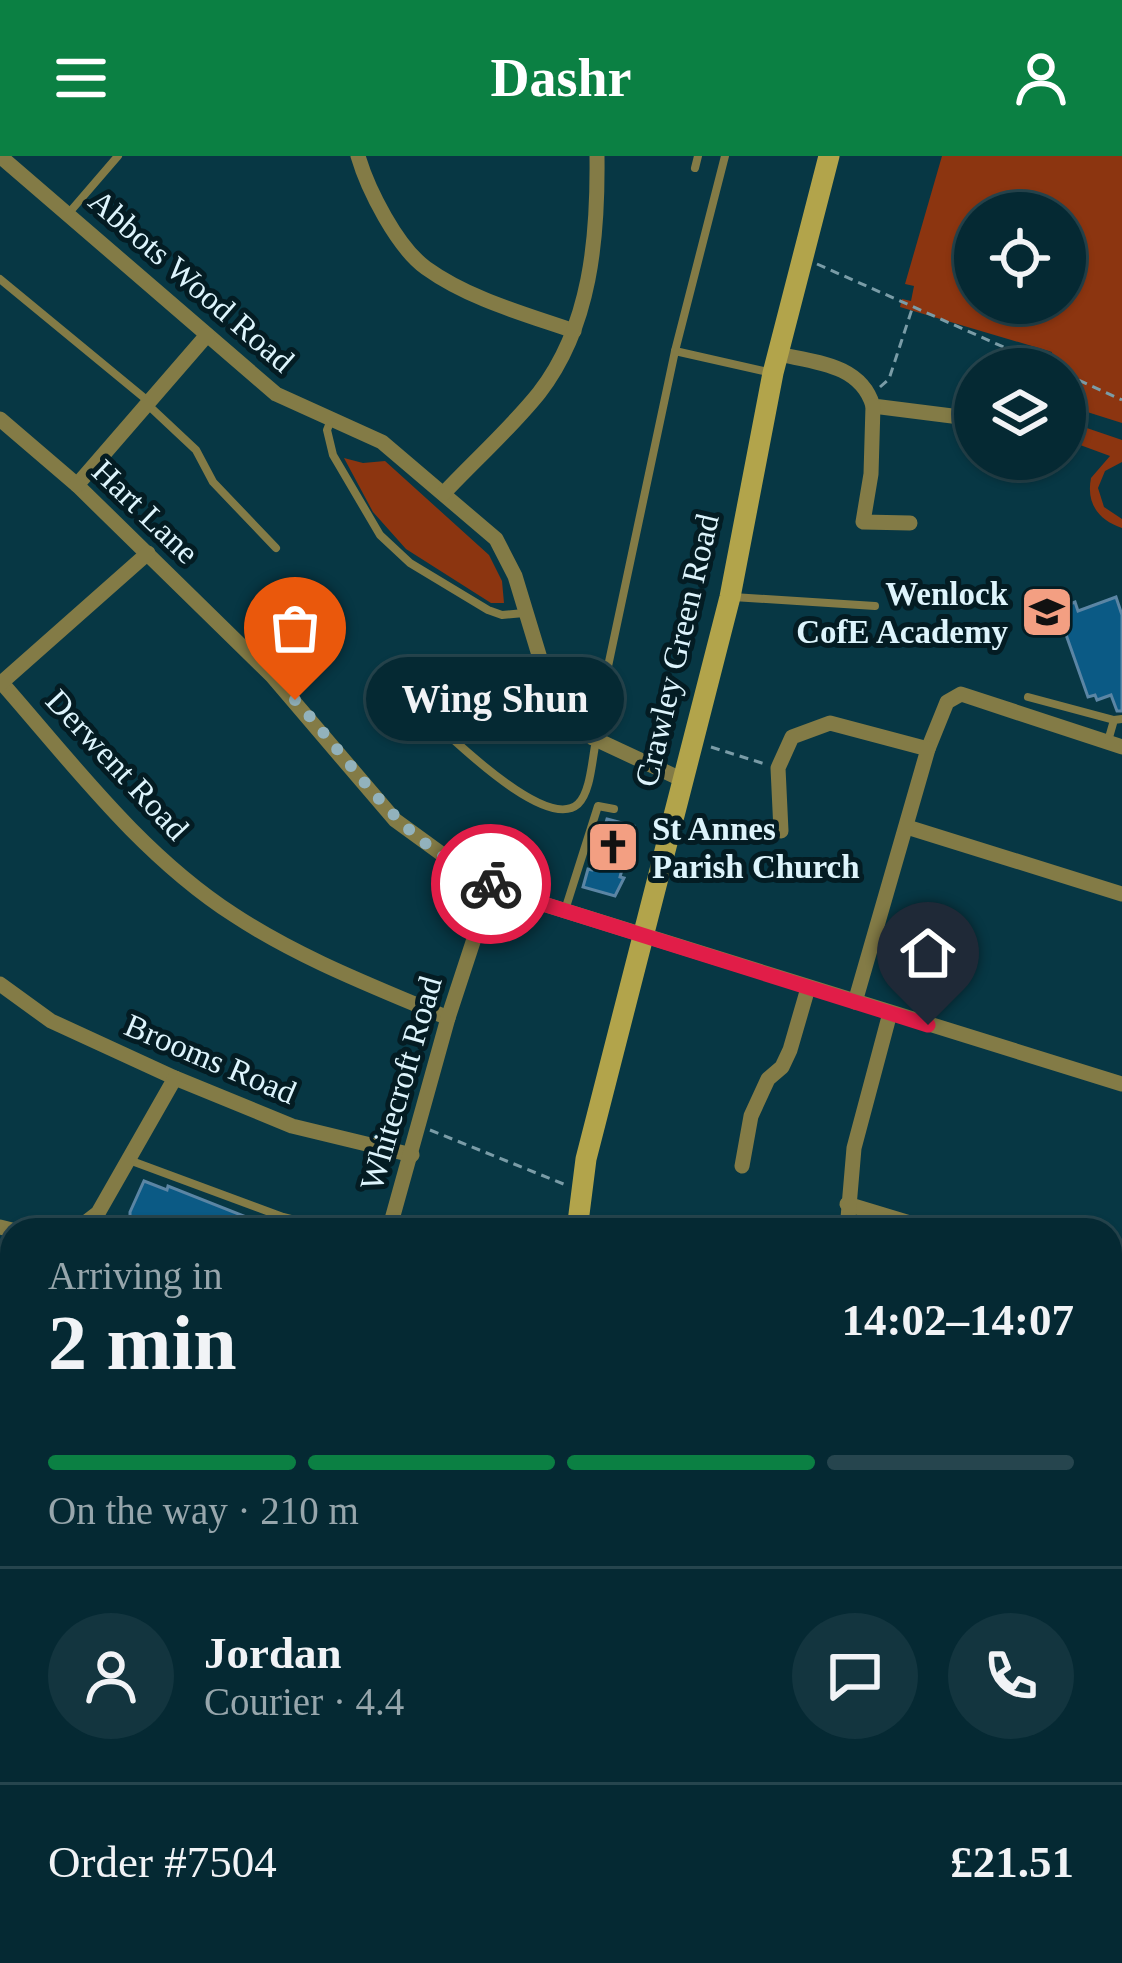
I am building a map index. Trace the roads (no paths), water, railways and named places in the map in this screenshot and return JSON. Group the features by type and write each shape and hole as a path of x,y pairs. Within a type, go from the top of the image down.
{"street":[{"name":"Abbots Wood Road","path":"0,156 276,394 382,442 496,539 515,576 546,678 563,712 594,739 683,780"},
{"path":"358,156 382,213 424,267 497,305 574,331"},
{"path":"444,494 540,391 574,331 592,267 597,156"},
{"name":"Crawley Green Road","path":"578,1218 579,1190 730,597 775,363 830,156"},
{"path":"77,485 207,334"},
{"path":"775,363 839,368 855,376 871,400 872,474 863,522 910,523"},
{"path":"871,400 954,416"},
{"name":"Hart Lane","path":"0,419 148,553 295,700 395,820 442,856 492,884 565,911 1122,1084"},
{"path":"1,683 148,553"},
{"name":"Derwent Road","path":"1,683 138,837 231,914 310,960 448,1018"},
{"path":"856,1002 928,749 947,702 961,694 1115,744"},
{"path":"781,831 778,768 792,737 830,723 928,749"},
{"path":"907,827 1122,895"},
{"name":"Whitecroft Road","path":"393,1218 448,1018 492,884"},
{"name":"Brooms Road","path":"0,984 50,1021 175,1078 292,1126 412,1155"},
{"path":"742,1166 751,1116 768,1079 782,1067 808,988"},
{"path":"847,1218 854,1148 890,1013"},
{"path":"92,1218 175,1078"},
{"path":"847,1204 893,1218"}],"lane":[{"path":"68,214 118,156"},
{"path":"695,168 698,156"},
{"path":"445,732 484,768 527,796 562,810 584,798 675,351 725,156"},
{"path":"0,279 148,402 196,450 213,482 276,548"},
{"path":"675,351 775,363"},
{"path":"332,419 327,430 333,455 380,535 410,562 488,610 502,615 524,613"},
{"path":"730,597 875,606"},
{"path":"1028,697 1118,720 1115,744"},
{"path":"565,911 598,806 614,809"},
{"path":"129,1160 290,1218"}],"place":[{"name":"Wenlock CofE Academy","path":"1047,612"},
{"name":"Wing Shun","path":"295,700"},
{"name":"St Annes Parish Church","path":"613,847"}]}
